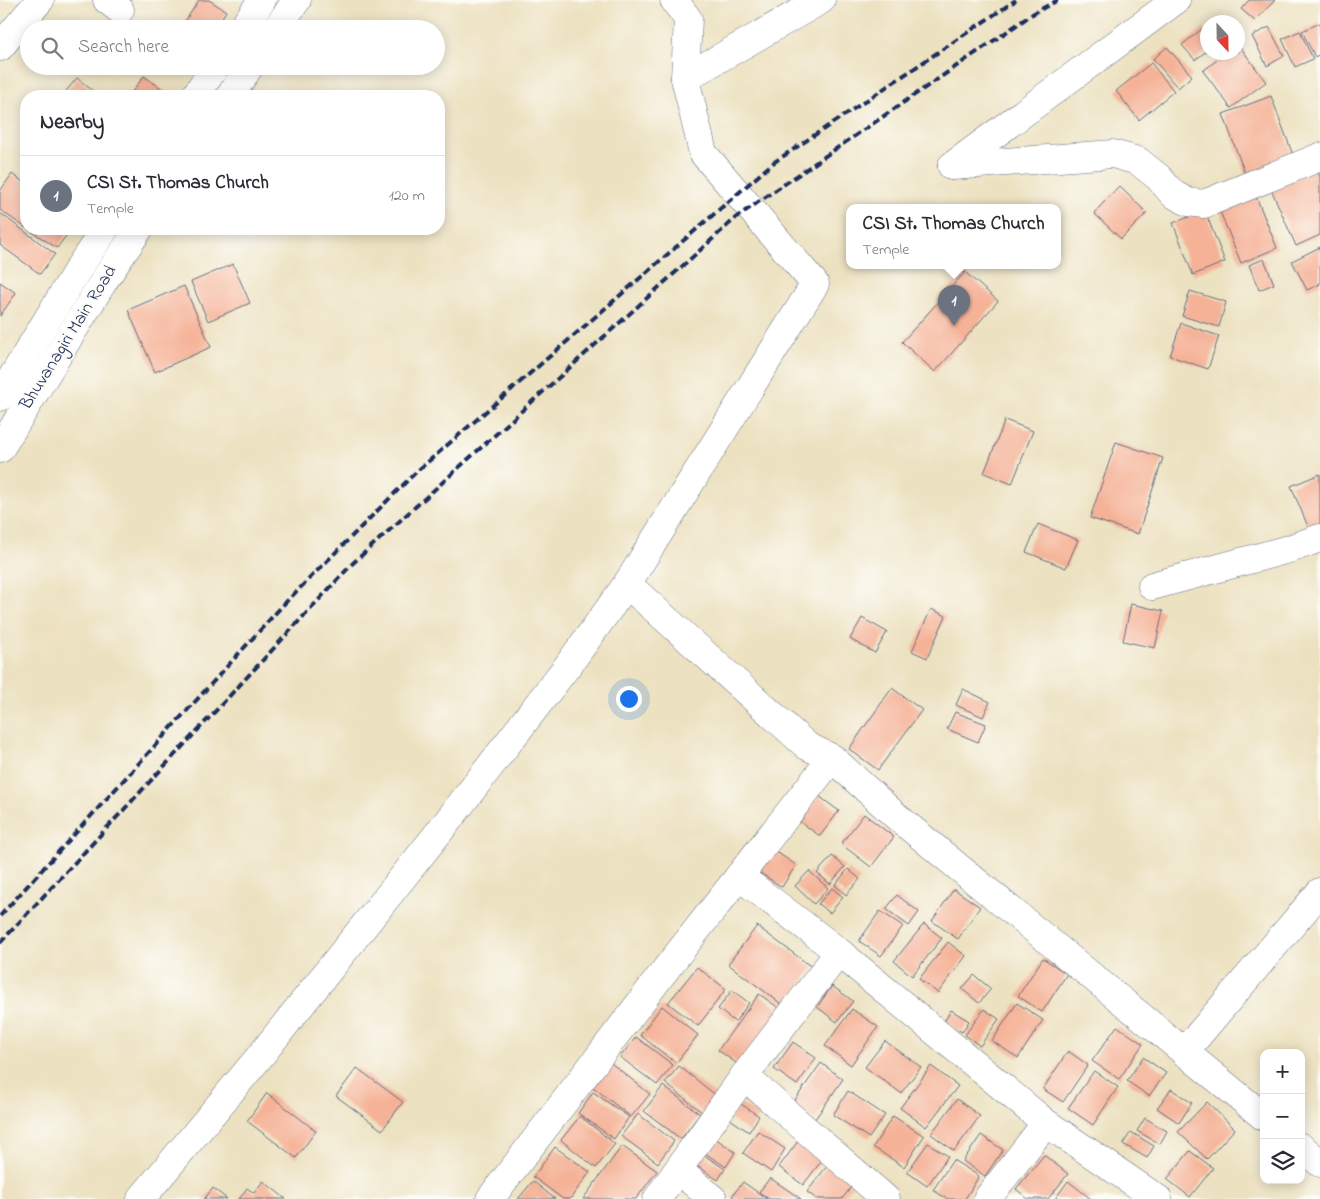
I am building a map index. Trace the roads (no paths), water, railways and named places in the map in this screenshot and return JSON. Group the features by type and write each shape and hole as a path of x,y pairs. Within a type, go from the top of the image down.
{"street":[{"path":"23,20 40,0"},
{"path":"248,20 262,0"},
{"path":"282,20 296,0"},
{"path":"141,1199 261,1055 447,822 569,664 627,584 814,284 704,153 685,78 688,18 674,0"},
{"path":"685,78 821,0"},
{"path":"1176,0 952,166 1113,154 1138,161 1158,177 1173,194 1188,202 1204,204 1320,157"},
{"path":"0,47 20,24"},
{"path":"199,90 210,75"},
{"path":"234,90 244,75"},
{"name":"Bhuvanagiri Main Road","path":"0,397 101,235"},
{"name":"Bhuvanagiri Main Road","path":"0,448 105,279 135,235"},
{"path":"1152,586 1289,549 1320,538"},
{"path":"627,584 807,746 832,758 898,817 1260,1114"},
{"path":"490,1199 660,977 832,758"},
{"path":"739,876 838,952 1046,1123 1158,1199"},
{"path":"1184,1052 1320,892"},
{"path":"657,1199 744,1076 838,952"},
{"path":"744,1076 886,1199"},
{"path":"987,1199 1046,1123"},
{"path":"1305,1151 1320,1163"},
{"path":"678,1170 712,1199"}],"railway":[{"path":"0,916 283,605 415,473 773,163 1016,0"},
{"path":"0,943 353,563 738,216 1034,13 1058,0"}],"place":[{"name":"CSI St. Thomas Church","path":"954,326"}]}
